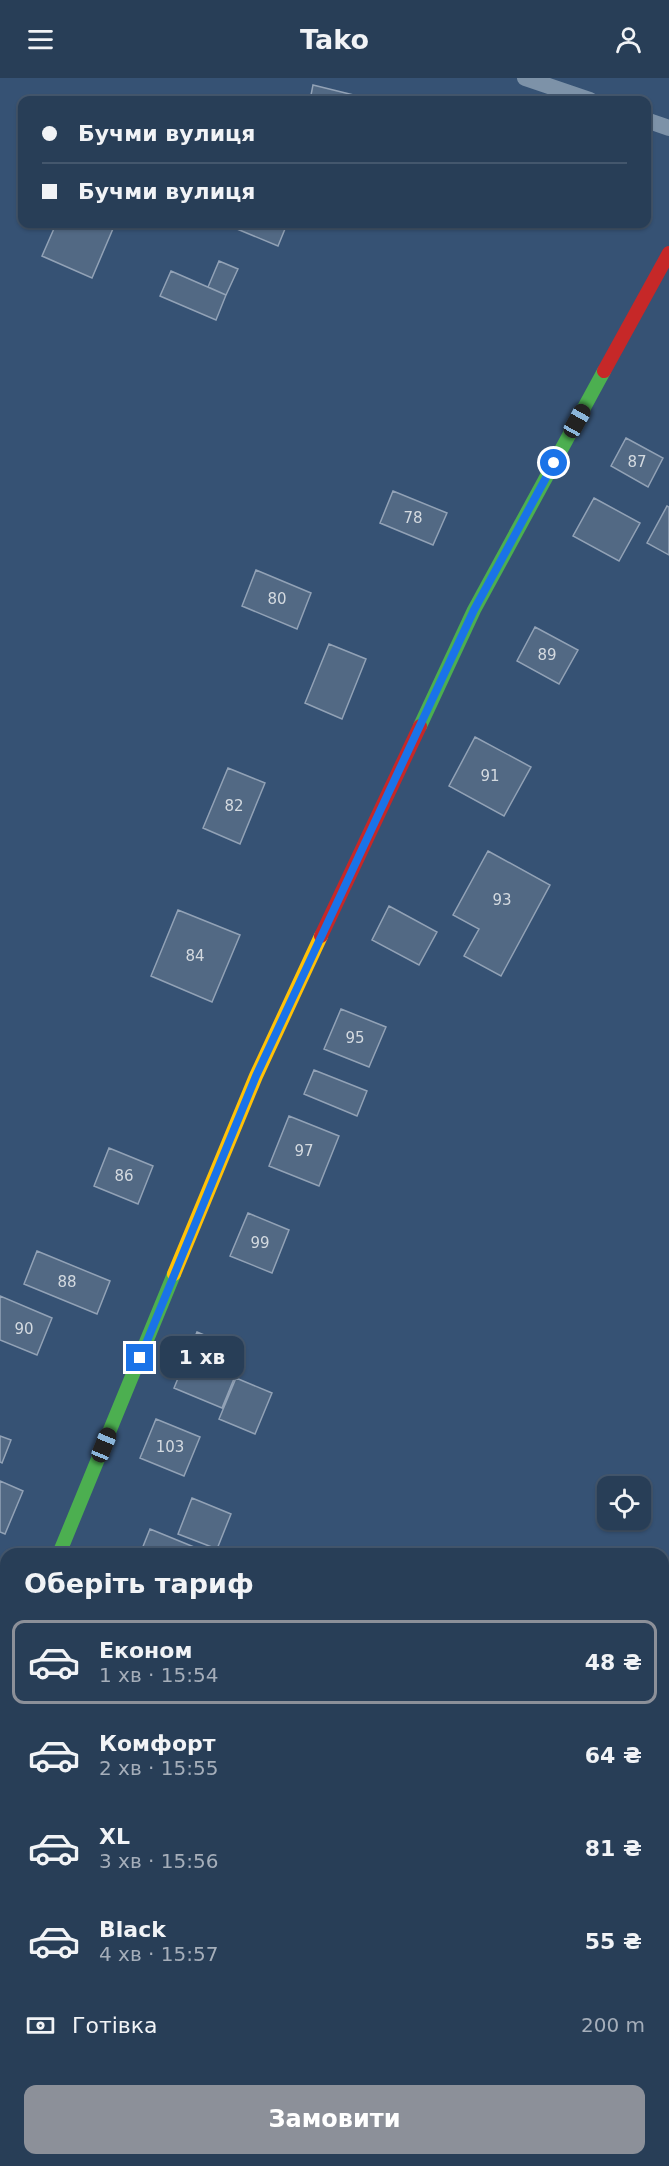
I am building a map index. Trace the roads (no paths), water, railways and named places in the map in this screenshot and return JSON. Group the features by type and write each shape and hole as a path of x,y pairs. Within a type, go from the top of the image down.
{"street":[{"path":"61,1548 256,1076 474,610 669,253"}],"lane":[{"path":"525,78 578,96"},
{"path":"651,122 669,128"}]}
